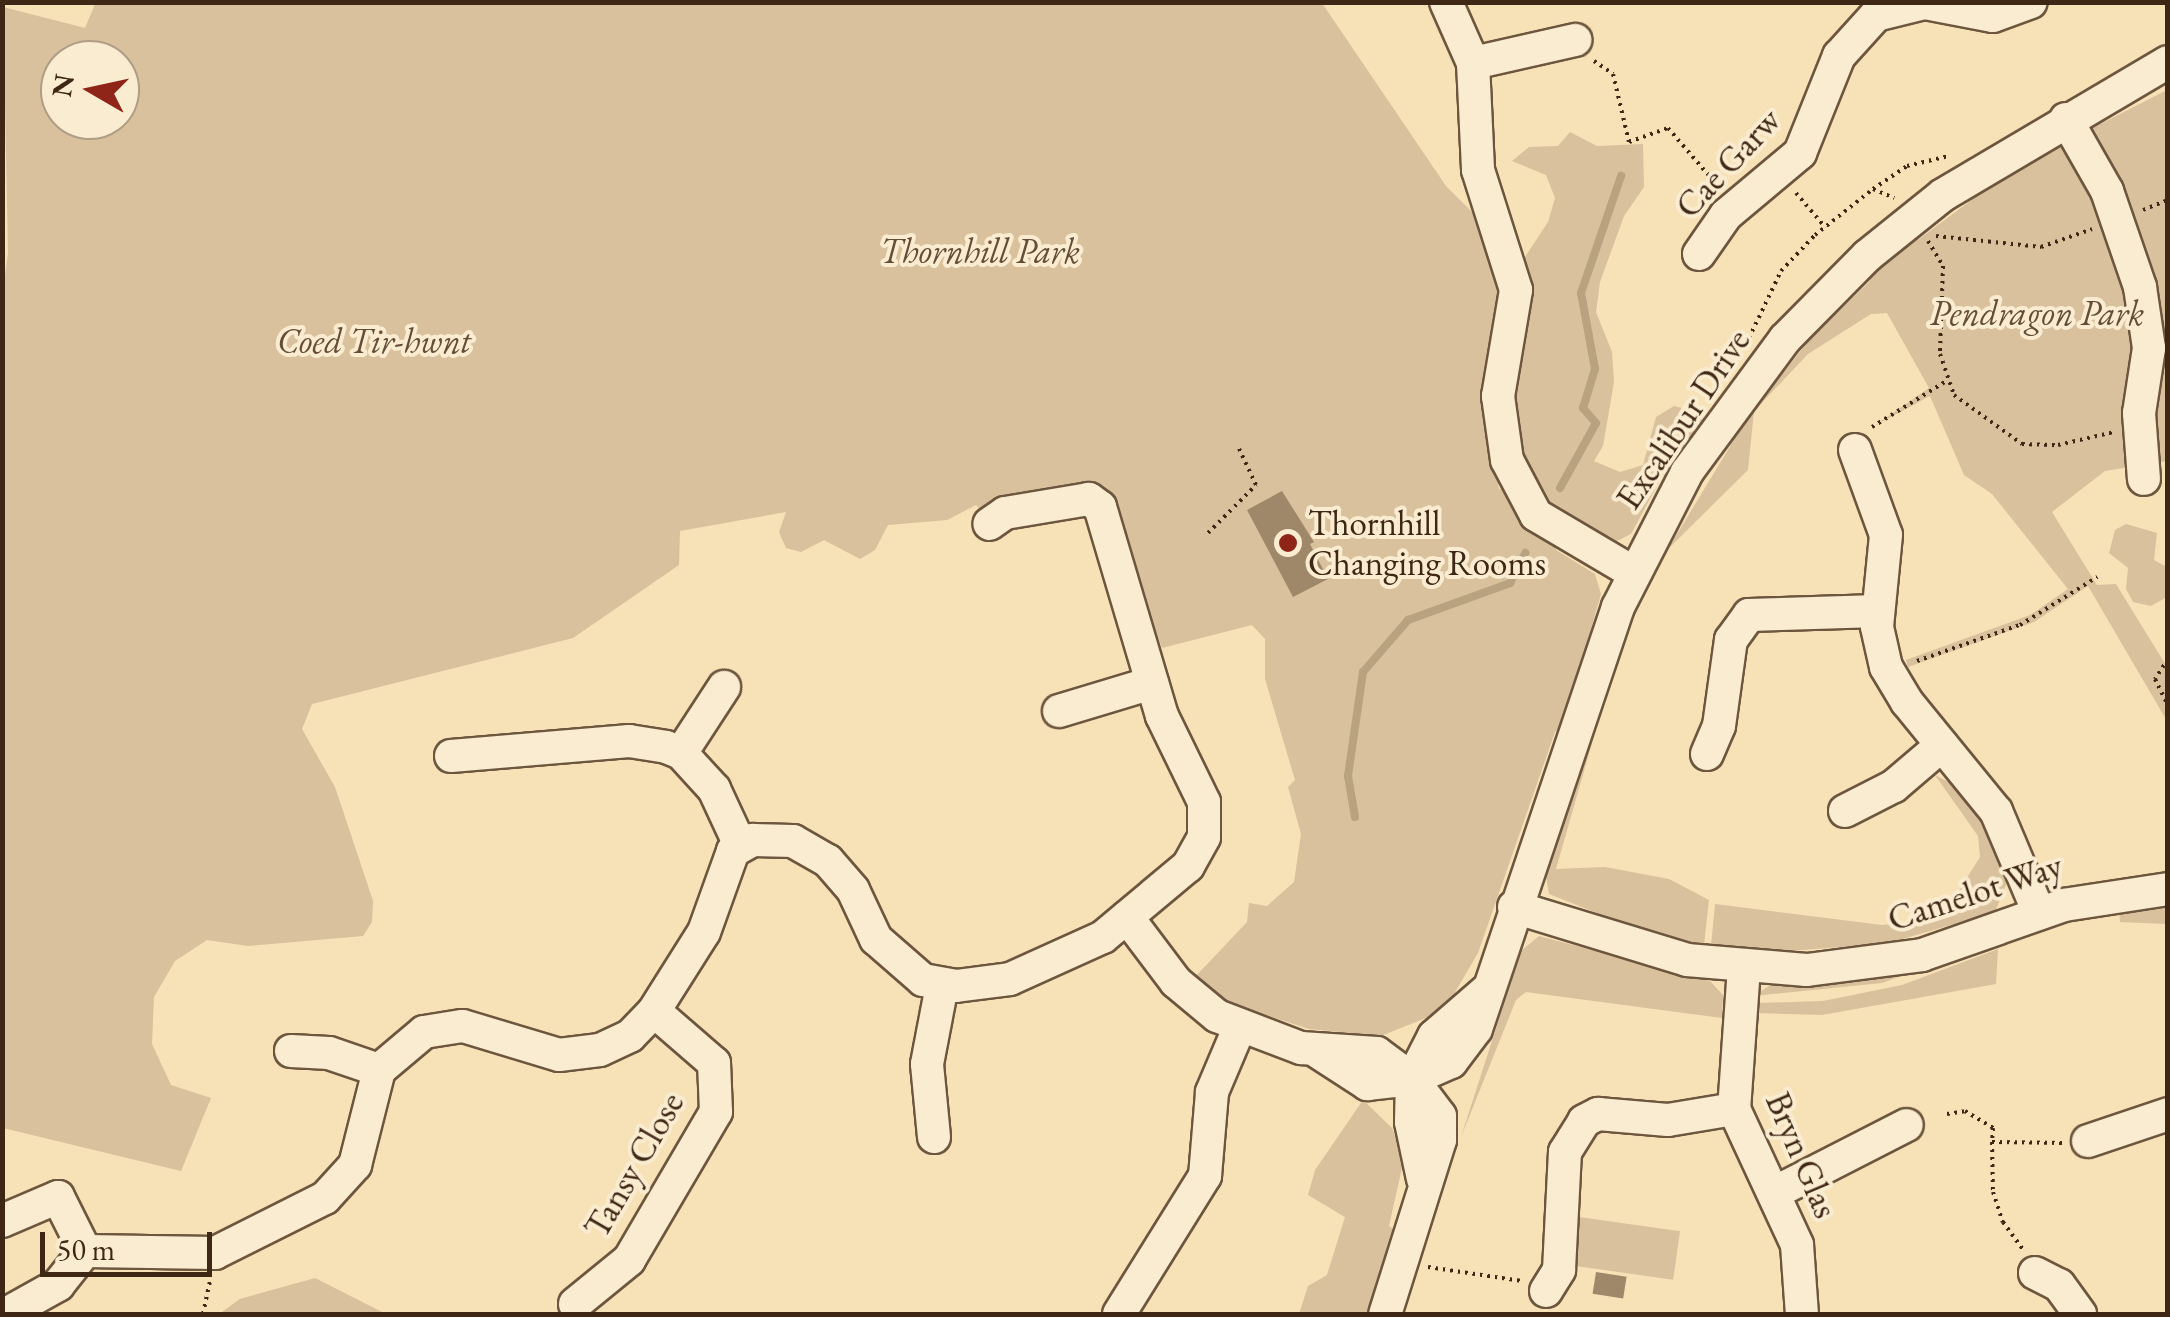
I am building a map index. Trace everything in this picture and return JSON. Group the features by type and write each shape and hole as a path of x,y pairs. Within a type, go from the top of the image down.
{"street":[{"path":"1446,2 1473,63 1478,170 1516,290 1498,396 1506,460 1536,515 1634,573"},
{"name":"Cae Garw","path":"1698,254 1735,208 1781,175 1810,138 1848,41 1876,15 1925,2 1993,16 2031,2"},
{"path":"1473,63 1576,40"},
{"name":"Excalibur Drive","path":"1412,1078 1451,1062 1476,1029 1514,907 1634,573 1687,472 1764,364 1886,239 1992,162 2168,62"},
{"path":"2066,119 2119,220 2148,330 2138,427 2144,480"},
{"path":"1863,440 1886,535 1878,611 1886,666 1942,745 1996,811 2039,913"},
{"path":"85,1250 176,1258 215,1253 339,1186 355,1165 379,1070 406,1041 442,1026 483,1030 538,1052 579,1055 630,1036 654,1011 716,908 729,860 740,845 770,839 812,849 842,875 893,960 942,985 1042,970 1127,917 1188,866 1206,822 1199,786 1170,737 1095,501 1005,513 989,524"},
{"path":"1707,754 1719,726 1730,640 1748,615 1878,611"},
{"path":"1059,711 1152,683"},
{"path":"681,753 724,687"},
{"path":"451,756 628,742 681,753 714,788 740,845"},
{"path":"1845,810 1894,786 1942,745"},
{"name":"Camelot Way","path":"1514,907 1628,946 1744,967 1886,963 1954,947 2039,913 2117,892 2168,889"},
{"path":"1127,917 1190,996 1240,1026 1318,1052 1368,1084 1412,1078 1442,1122 1386,1314"},
{"name":"Bryn Glas","path":"1744,967 1734,1109 1798,1245 1802,1314"},
{"path":"934,1137 927,1064 942,985"},
{"name":"Tansy Close","path":"576,1304 629,1260 716,1112 714,1063 654,1011"},
{"path":"1119,1314 1205,1176 1212,1092 1240,1026"},
{"path":"291,1051 330,1053 379,1070"},
{"path":"1534,1286 1559,1270 1565,1152 1584,1121 1598,1114 1668,1120 1734,1109"},
{"path":"2076,1142 2168,1114"},
{"path":"1774,1193 1908,1125"},
{"path":"2,1221 58,1197 85,1250"},
{"path":"6,1314 58,1285 85,1250"},
{"path":"2030,1262 2059,1285 2080,1314"}],"path":[{"path":"1576,40 1614,74 1629,142 1668,128 1687,143 1735,208"},
{"path":"1764,364 1745,346 1781,271 1825,227 1908,166 1984,151 1992,162"},
{"path":"1781,175 1825,227"},
{"path":"1873,189 1899,200"},
{"path":"2119,220 2041,247 1924,236 1943,266 1945,382 1976,414 2022,444 2058,444 2138,427"},
{"path":"1863,440 1945,382"},
{"path":"1208,533 1256,486 1239,449"},
{"path":"1907,664 2020,625 2097,577"},
{"path":"2168,659 2155,679 2168,706"},
{"path":"1947,1114 1965,1110 1994,1128 1993,1192 2002,1222 2030,1262"},
{"path":"1992,1142 2076,1142"},
{"path":"203,1314 215,1253"},
{"path":"1422,1266 1534,1286"}],"green space":[{"path":"96,2 1322,3 1446,186 1479,219 1500,293 1482,393 1499,489 1507,488 1519,463 1513,413 1523,350 1521,263 1548,222 1555,198 1546,175 1512,161 1529,147 1558,146 1570,132 1597,146 1643,144 1644,187 1624,216 1600,282 1596,312 1612,352 1614,382 1603,446 1594,461 1620,472 1643,465 1656,417 1674,406 1703,413 1707,428 1677,470 1665,471 1631,534 1615,542 1551,536 1556,550 1595,574 1601,594 1563,727 1555,732 1478,953 1454,994 1458,1005 1381,1036 1309,1029 1239,1006 1218,1010 1195,977 1247,922 1249,903 1267,906 1294,882 1301,834 1288,787 1295,780 1265,679 1265,639 1252,625 1162,648 1108,510 986,516 976,505 947,520 888,525 875,550 860,559 824,540 801,552 786,548 779,532 786,512 680,531 679,565 573,638 312,704 302,729 335,787 373,901 372,922 363,936 248,946 207,940 175,961 154,997 152,1044 171,1085 211,1098 181,1171 3,1128 2,298 8,253 3,7 85,28"},
{"name":"Pendragon Park","path":"2167,90 2167,461 2105,471 2052,512 2097,585 2116,584 2167,667 2167,721 2088,586 2034,622 1908,667 1906,660 2030,615 2068,589 1992,494 1964,475 1930,396 1874,426 1929,388 1887,313 1871,314 1808,354 1754,411 1748,470 1668,549 1743,425 1806,344 1869,282 1876,270 1871,264 1910,235 1919,239 2016,167"},
{"path":"2126,524 2157,533 2154,560 2167,567 2167,597 2151,606 2133,602 2126,589 2128,568 2109,553 2115,530"},
{"path":"1598,722 1556,869 1605,867 1669,879 1709,900 1704,945 1650,934 1549,894 1546,876"},
{"path":"1935,775 1954,785 1987,830 2008,880 1995,912 1889,943 1778,952 1711,946 1715,904 1882,925 1911,922 1953,900 1980,857 1978,836"},
{"path":"2167,907 2167,924 2120,922 2119,911"},
{"path":"1539,936 1710,981 1723,995 1722,1018 1526,992 1516,1000 1461,1137 1521,951"},
{"path":"1998,949 1996,984 1822,1015 1756,1013 1758,1003 1823,1001 1902,985"},
{"path":"1935,963 1882,983 1754,996 1775,982"},
{"path":"1363,1100 1392,1128 1404,1159 1389,1226 1395,1230 1379,1275 1384,1285 1372,1313 1299,1314 1308,1286 1327,1275 1345,1217 1308,1195 1315,1170"},
{"path":"1579,1217 1680,1231 1673,1280 1572,1266"},
{"path":"315,1278 386,1314 219,1314 240,1299"}],"building":[{"name":"Thornhill Changing Rooms","path":"1282,491 1314,542 1310,544 1328,579 1293,597 1247,510"},
{"path":"1596,1272 1627,1277 1623,1299 1593,1294"}],"waterway":[{"path":"1560,488 1596,423 1583,408 1595,369 1581,293 1621,176"},
{"path":"1355,817 1348,776 1363,672 1408,620 1510,583 1525,553"}],"place":[{"name":"Thornhill Changing Rooms","path":"1288,543"}],"park label":[{"name":"Thornhill Park","path":"980,251"},
{"name":"Coed Tir-hwnt","path":"374,341"}]}
